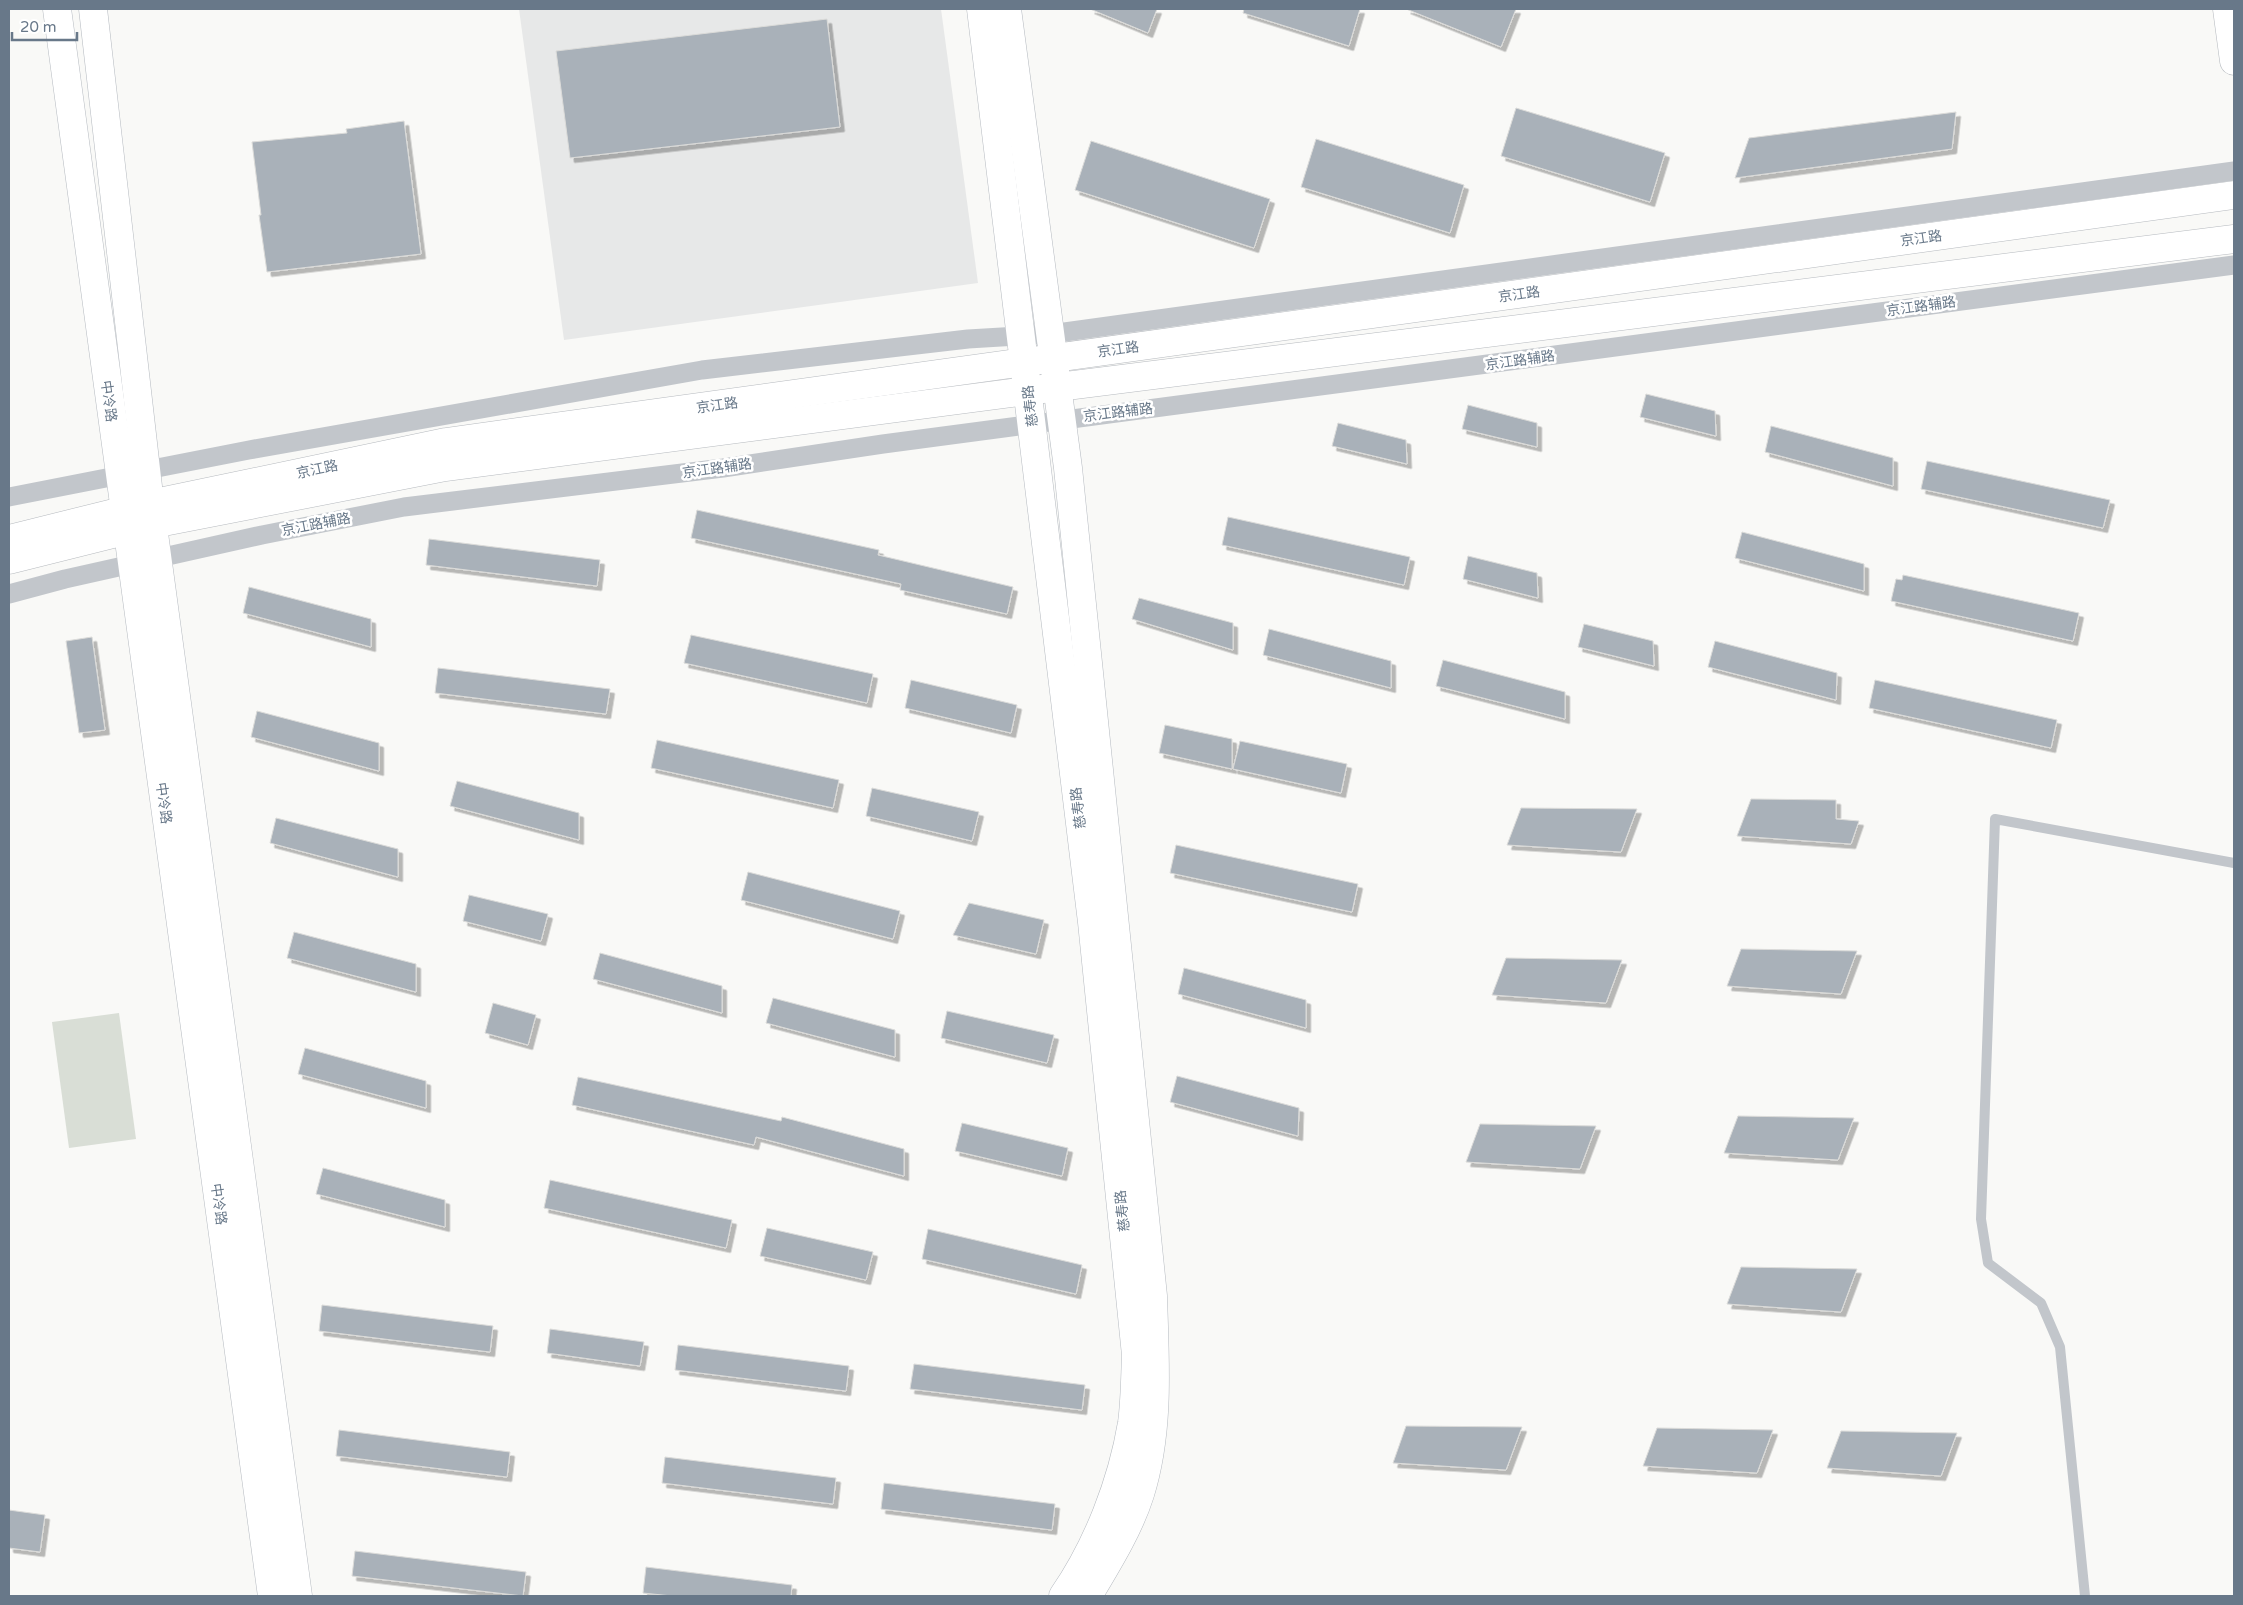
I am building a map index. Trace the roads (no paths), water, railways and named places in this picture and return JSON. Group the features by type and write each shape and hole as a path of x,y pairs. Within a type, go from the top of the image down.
{"street":[{"name":"中冷路","path":"57,9 272,1596"},
{"name":"中冷路","path":"93,9 151,514 298,1596"},
{"name":"慈寿路","path":"981,9 1092,922 1136,1355 1132,1423 1116,1487 1095,1537 1063,1596"},
{"name":"慈寿路","path":"1007,9 1062,420 1153,1296 1155,1419 1140,1494 1119,1542 1088,1596"},
{"path":"2227,9 2234,60"},
{"path":"9,497 146,470 702,370 968,339 1021,336 1052,346 2234,171"},
{"name":"京江路","path":"9,539 125,520 446,442 1024,363 1052,346 2234,195"},
{"name":"京江路","path":"151,514 445,468 1058,387 2234,239"},
{"name":"京江路辅路","path":"9,594 157,558 404,507 722,468 1032,424 2234,265"},
{"name":"京江路","path":"9,560 125,520"}],"lane":[{"path":"2086,1596 2060,1347 2041,1303 1988,1263 1981,1219 1995,819 2234,863"}]}
